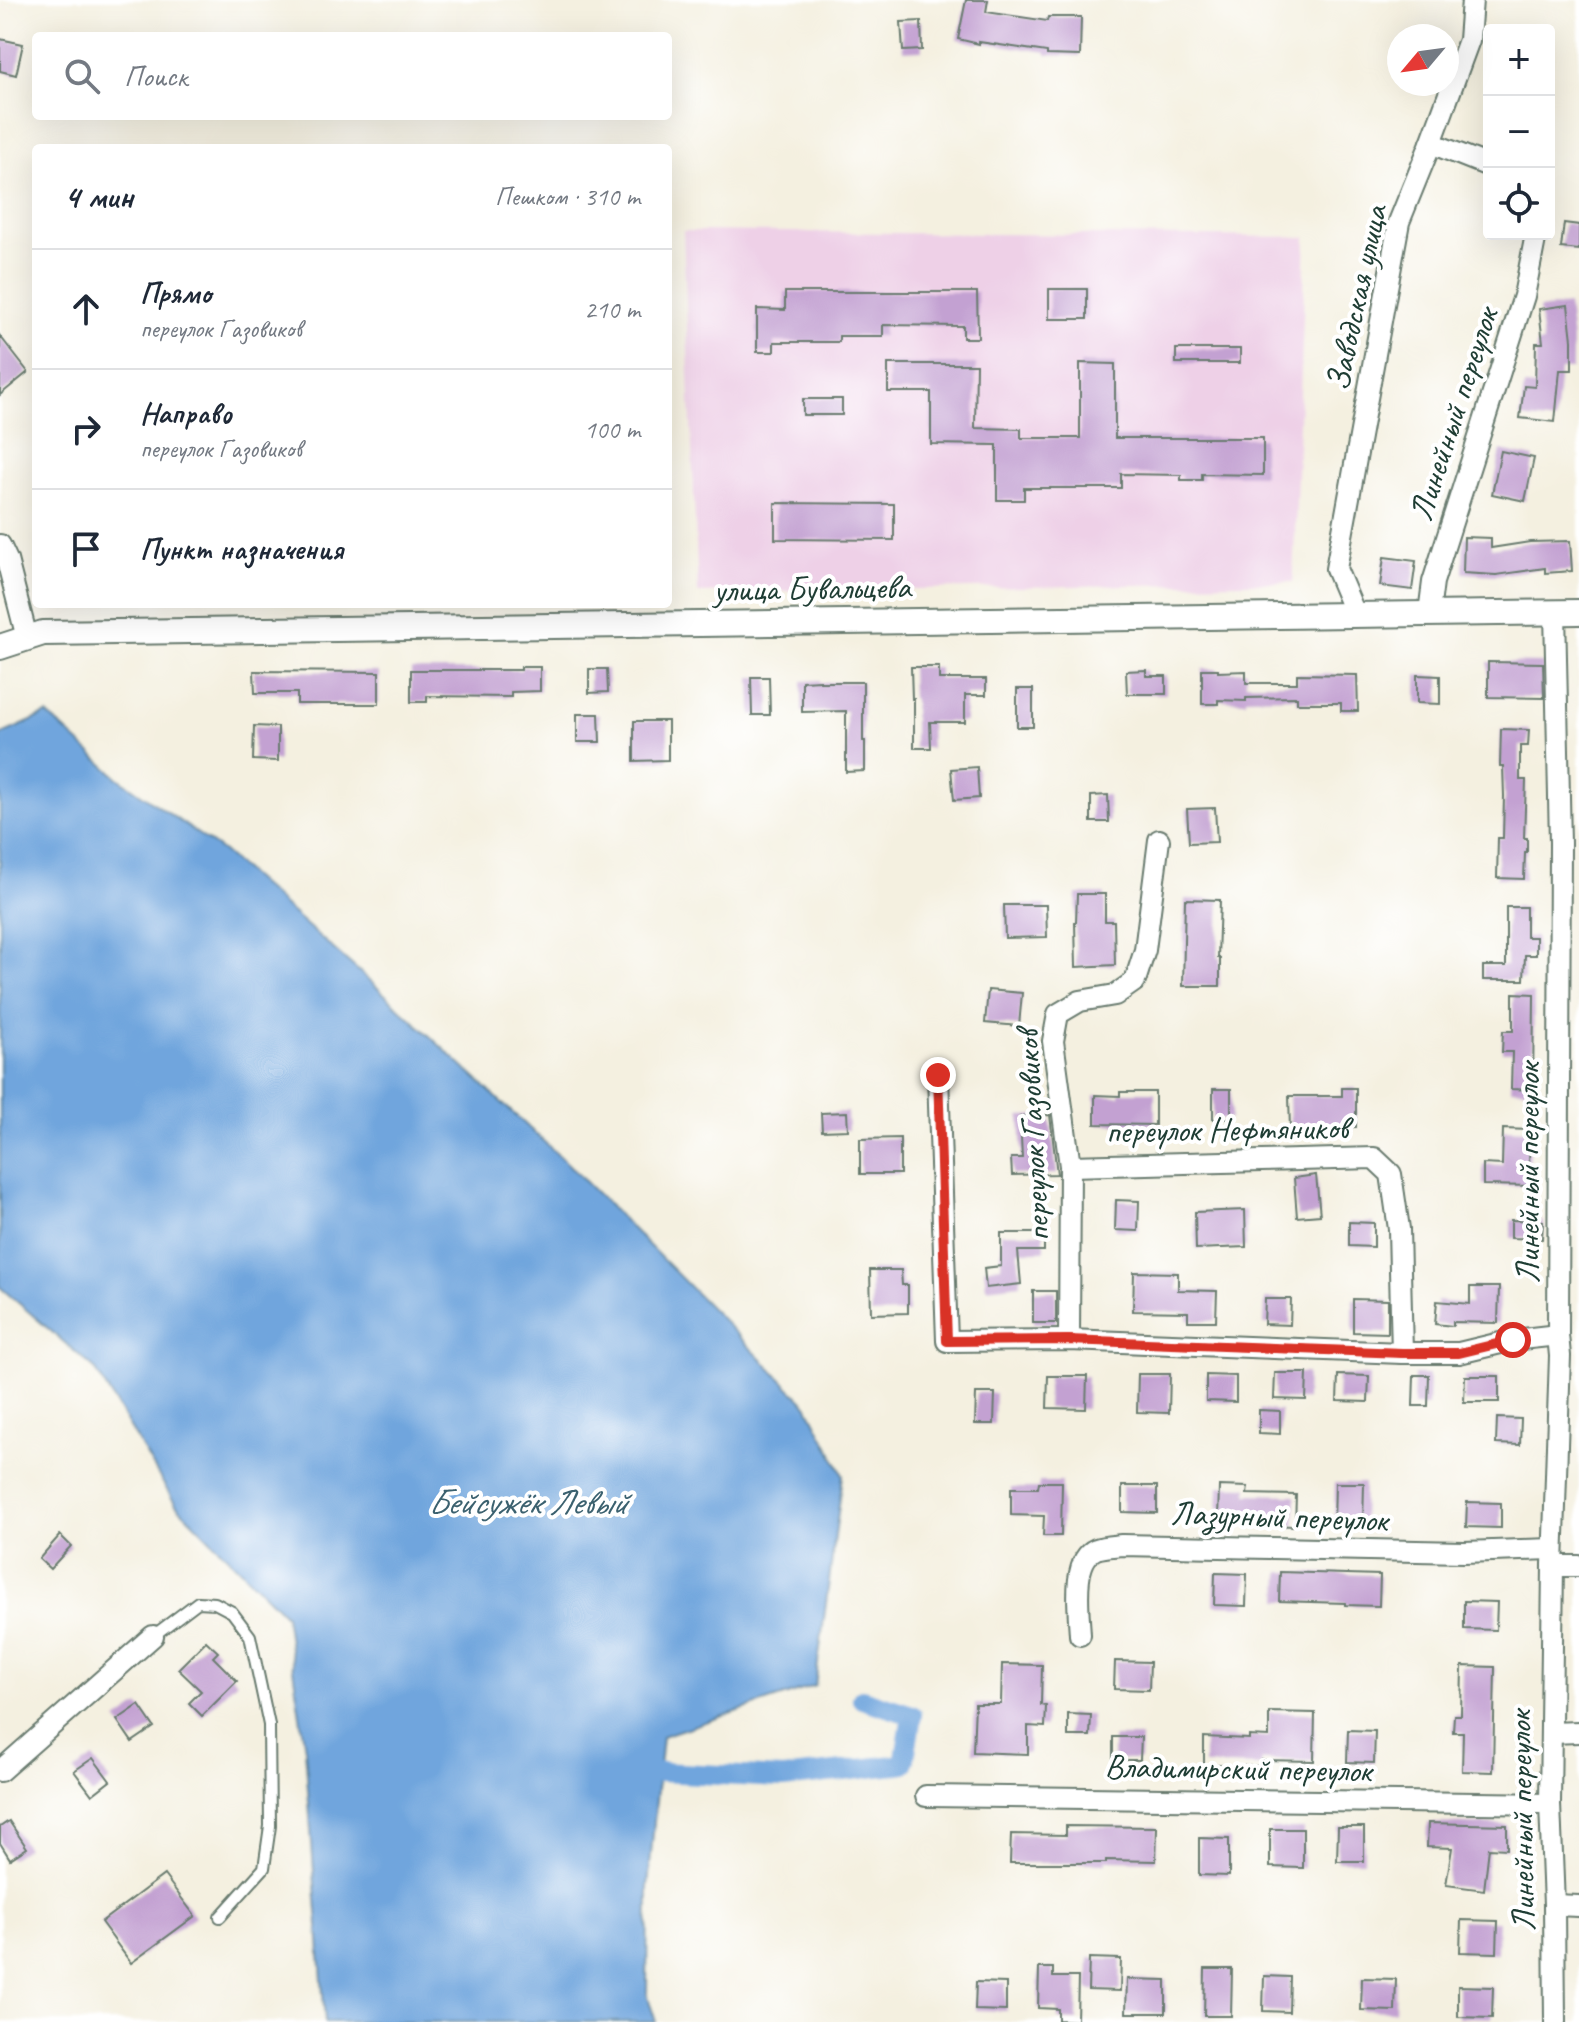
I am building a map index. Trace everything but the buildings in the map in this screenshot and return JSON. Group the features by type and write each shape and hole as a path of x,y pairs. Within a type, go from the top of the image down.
{"street":[{"name":"Заводская улица","path":"1355,614 1336,569 1399,222 1469,40 1472,0"},
{"path":"1431,143 1483,164"},
{"name":"Линейный переулок","path":"1429,613 1433,582 1524,296 1535,240"},
{"path":"0,545 7,560 27,638"},
{"name":"улица Бувальцева","path":"0,647 43,633 1567,612"},
{"name":"Линейный переулок","path":"1555,2022 1550,1804 1553,1558 1565,1349 1569,1039 1567,612"},
{"name":"переулок Газовиков","path":"1069,1340 1070,1166 1053,1041 1058,1014 1080,1001 1115,995 1135,981 1145,950 1159,840"},
{"path":"938,1075 947,1341 1069,1340 1459,1353 1513,1340 1565,1349"},
{"name":"переулок Нефтяников","path":"1070,1166 1374,1158 1391,1174 1399,1229 1402,1353"},
{"name":"Лазурный переулок","path":"1080,1635 1078,1591 1083,1562 1095,1550 1122,1545 1464,1552 1553,1558 1579,1566"},
{"path":"0,1771 153,1636"},
{"path":"1551,1733 1579,1732"},
{"name":"Владимирский переулок","path":"926,1796 1550,1804"},
{"path":"1554,1905 1579,1906"}],"lane":[{"path":"153,1636 198,1602 215,1603 232,1612 250,1636 269,1725 270,1826 264,1868 220,1917"}],"shaded area":[{"path":"683,231 1306,237 1293,582 698,593"}],"water":[{"name":"Бейсужёк Левый","path":"47,714 117,777 222,851 379,989 568,1164 807,1405 843,1475 815,1686 662,1736 648,1887 647,1994 656,2022 325,2022 305,1749 285,1615 176,1505 95,1369 0,1287 0,735"}],"waterway":[{"path":"659,1772 783,1778 904,1764 912,1715 862,1699"}],"route":[{"path":"938,1075 947,1341 1069,1340 1459,1353 1513,1340"}]}
